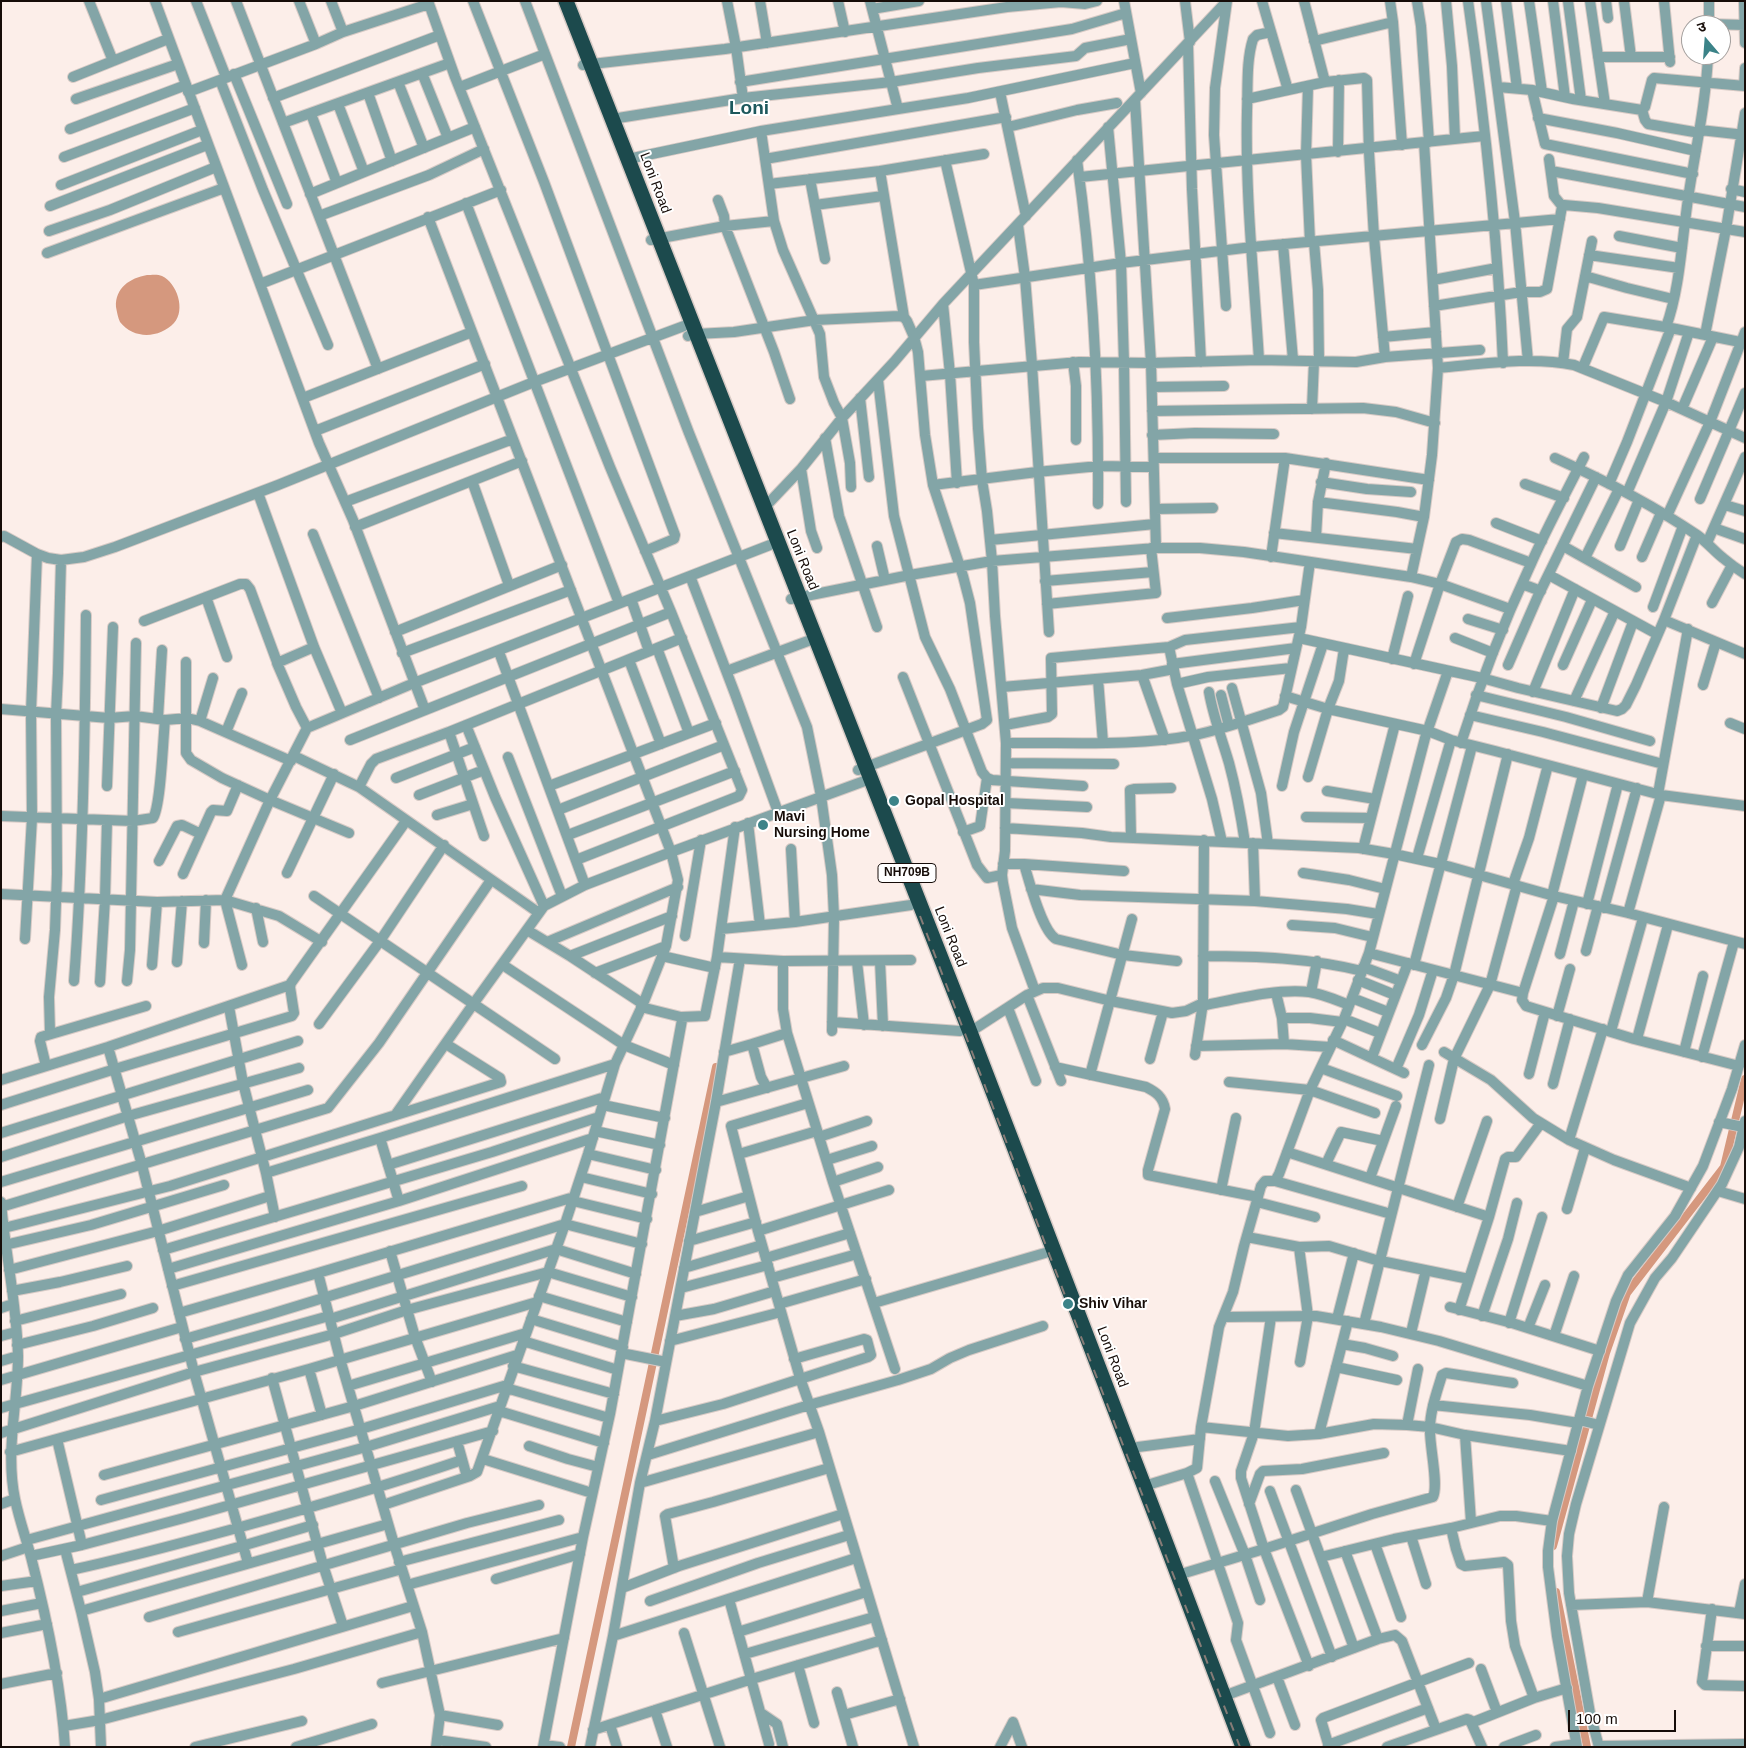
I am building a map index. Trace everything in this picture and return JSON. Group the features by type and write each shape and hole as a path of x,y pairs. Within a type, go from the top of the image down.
{"highway":[{"name":"Loni Road","path":"558,1 612,119 628,159 655,239"},
{"name":"Loni Road","path":"566,1 587,65 655,239 770,545 795,598 1144,1486 1243,1747"},
{"name":"Loni Road","path":"690,332 764,508 808,641 864,775 911,906 965,1031 1045,1253 1234,1747"}],"street":[{"path":"89,1 113,61"},
{"path":"155,1 315,431 355,527 425,710"},
{"path":"196,1 227,77 296,270 328,345"},
{"path":"236,1 378,369"},
{"path":"299,1 316,44"},
{"path":"330,1 343,32"},
{"path":"473,1 544,182 676,536 674,539 645,551"},
{"path":"525,1 689,433 807,727 821,796 832,875 834,917 832,1027 864,1025 965,1031 1043,988 1058,988 1163,1012 1180,1012 1203,1003 1276,993 1311,992 1388,1012"},
{"path":"727,1 743,98"},
{"path":"760,1 767,43"},
{"path":"838,1 845,32"},
{"path":"898,109 871,5 919,1"},
{"path":"587,65 877,28 1007,7 1061,2 1085,4 1097,1"},
{"path":"1047,604 1156,593 1153,572 1155,509 1152,387 1144,260 1138,97 1135,63 1124,1"},
{"path":"1185,1 1189,43 1192,166 1202,362"},
{"path":"764,508 801,469 842,418 878,380 971,273 1227,1"},
{"path":"1226,306 1214,135 1215,88 1227,1"},
{"path":"1262,1 1288,90"},
{"path":"1304,1 1325,82"},
{"path":"1390,1 1402,145"},
{"path":"1411,577 1424,518 1429,480 1438,368 1421,26 1418,1"},
{"path":"1446,1 1452,66 1455,139"},
{"path":"1468,1 1498,268 1503,362"},
{"path":"1486,1 1515,222 1528,361"},
{"path":"1506,1 1517,88"},
{"path":"1529,1 1538,118 1545,144 1693,174"},
{"path":"1553,1 1565,97"},
{"path":"1568,1 1581,100"},
{"path":"1590,1 1605,104"},
{"path":"1606,1 1608,18"},
{"path":"1624,1 1631,57"},
{"path":"1598,57 1670,60 1664,1"},
{"path":"1709,1 1709,15"},
{"path":"1744,1 1745,43"},
{"path":"70,129 187,88 227,77 343,32 429,2 450,63 610,467 682,638 742,790 739,796 576,860"},
{"path":"740,82 1072,29 1126,13"},
{"path":"1314,41 1393,22"},
{"path":"1731,25 1744,25"},
{"path":"1259,360 1246,161 1247,99 1253,39 1257,35 1271,32"},
{"path":"273,98 440,35"},
{"path":"73,77 168,39"},
{"path":"612,119 743,98 891,82 978,68 1076,56 1085,48 1131,39"},
{"path":"460,87 545,54"},
{"path":"283,123 450,63"},
{"path":"628,159 761,131 1000,92 1135,63"},
{"path":"76,99 178,64"},
{"path":"1609,484 1646,394 1668,328 1700,131 1707,65"},
{"path":"1642,110 1646,107 1653,78 1744,86 1745,68"},
{"path":"422,74 448,138"},
{"path":"227,77 287,204"},
{"path":"1247,99 1325,82 1364,78 1367,80 1368,148 1385,357"},
{"path":"1338,80 1338,152"},
{"path":"398,82 424,148"},
{"path":"1308,86 1306,155 1312,242 1318,290 1317,361 1312,409"},
{"path":"1498,87 1537,91 1642,110"},
{"path":"1000,92 1026,216"},
{"path":"368,93 392,161"},
{"path":"766,159 1117,103"},
{"path":"338,104 364,172"},
{"path":"64,158 195,108"},
{"path":"1642,110 1648,124 1743,135"},
{"path":"1682,409 1709,336 1731,189 1740,162 1745,113"},
{"path":"311,114 337,183"},
{"path":"1538,118 1617,132 1696,151"},
{"path":"310,194 475,127"},
{"path":"1108,127 1120,263 1126,502"},
{"path":"61,185 202,130"},
{"path":"761,131 774,221 786,257 816,320 820,334 824,377 828,390 842,418 850,463 851,487"},
{"path":"1080,177 1484,136"},
{"path":"50,206 208,145"},
{"path":"319,216 428,175 484,149"},
{"path":"769,184 880,171 984,154"},
{"path":"1434,306 1522,292 1540,292 1547,289 1562,206 1554,196 1549,159"},
{"path":"945,160 974,285 975,372 982,480 992,561 1007,763 1003,869 1012,928 1031,993 1061,1081"},
{"path":"1077,160 1089,268 1096,362 1099,466 1098,504"},
{"path":"49,231 110,210 216,167"},
{"path":"396,1114 542,909 562,896 585,885 821,796 929,744 985,722 986,716 973,622 966,588 933,485 921,376 914,338 904,317 880,171"},
{"path":"1551,171 1745,207"},
{"path":"810,179 825,259"},
{"path":"47,252 224,188"},
{"path":"1731,189 1745,192"},
{"path":"260,284 501,190"},
{"path":"815,205 883,196"},
{"path":"718,200 724,216 725,226 790,399"},
{"path":"466,203 619,604"},
{"path":"1562,206 1591,207 1745,232"},
{"path":"383,1505 467,1478 477,1472 581,1178 615,1064 666,946 678,887 678,874 671,852 428,218"},
{"path":"974,285 1120,263 1252,247 1560,219"},
{"path":"655,239 725,226 774,221"},
{"path":"1018,225 1025,277 1032,365 1048,632"},
{"path":"1618,236 1682,248"},
{"path":"1563,362 1567,328 1577,317 1592,241"},
{"path":"1283,244 1293,360"},
{"path":"1589,255 1679,268"},
{"path":"1433,280 1498,268"},
{"path":"1585,276 1673,298"},
{"path":"943,304 950,374 957,483"},
{"path":"1,537 9,537 38,554 61,560 84,557 115,547 329,465 653,336 690,332 734,332 816,320 904,317"},
{"path":"1583,367 1603,318 1668,328 1743,343"},
{"path":"303,398 472,332"},
{"path":"1383,336 1436,332"},
{"path":"1586,558 1623,491 1666,402 1689,332"},
{"path":"1642,557 1710,422 1743,343 1745,332"},
{"path":"921,376 1073,362 1151,363 1259,360 1356,362 1385,357 1480,350"},
{"path":"1073,362 1076,386 1076,440"},
{"path":"1438,368 1503,362 1563,362 1583,367 1745,438"},
{"path":"315,431 485,364"},
{"path":"878,380 894,516 925,637 950,689 986,778 980,826 963,832"},
{"path":"1152,387 1224,386"},
{"path":"1700,499 1745,393"},
{"path":"860,398 869,478"},
{"path":"1152,411 1355,408 1396,412 1435,423"},
{"path":"1152,435 1274,434"},
{"path":"825,438 839,516 861,584 878,627"},
{"path":"345,502 513,439"},
{"path":"1417,858 1456,742 1470,715 1482,678 1510,609 1584,457"},
{"path":"1707,543 1740,478 1745,457"},
{"path":"933,485 1099,466 1125,467 1154,462 1285,458 1429,480"},
{"path":"1271,557 1285,458"},
{"path":"1554,458 1623,491 1683,526 1745,574"},
{"path":"355,527 522,461"},
{"path":"1316,537 1318,502 1326,463"},
{"path":"801,469 811,531 817,548"},
{"path":"1508,665 1596,477"},
{"path":"472,481 509,585"},
{"path":"1321,482 1367,489 1411,492"},
{"path":"1525,484 1564,498"},
{"path":"258,492 314,647 342,713"},
{"path":"1620,546 1639,500"},
{"path":"1318,502 1397,512 1424,518"},
{"path":"1725,505 1745,511"},
{"path":"1155,509 1213,508"},
{"path":"1496,523 1542,542"},
{"path":"990,540 1155,524"},
{"path":"1653,607 1683,526"},
{"path":"1714,528 1745,539"},
{"path":"1274,533 1417,550"},
{"path":"313,534 379,698"},
{"path":"1002,687 1142,675 1173,666 1298,643 1323,644 1482,678 1617,711 1626,705 1664,620 1696,535"},
{"path":"1414,664 1455,544 1462,539 1531,563"},
{"path":"242,965 225,900 270,800 293,759 307,728 414,683 499,652 631,598 770,545"},
{"path":"877,546 885,580"},
{"path":"1563,546 1636,586"},
{"path":"795,598 861,584 992,561 1154,548 1200,548 1244,552 1411,577 1440,584 1510,609"},
{"path":"25,939 32,818 31,712 38,554"},
{"path":"50,1034 49,997 56,896 56,715 61,560"},
{"path":"1006,743 1103,743 1165,740 1218,730 1280,710 1298,643 1310,562"},
{"path":"395,632 562,564"},
{"path":"1712,603 1732,565"},
{"path":"1046,581 1153,572"},
{"path":"690,576 778,812"},
{"path":"1549,576 1575,588 1592,600 1657,634"},
{"path":"144,621 244,583 248,586 278,662 280,673 307,728"},
{"path":"1522,584 1541,591"},
{"path":"1533,692 1575,588"},
{"path":"402,653 571,590"},
{"path":"1392,659 1408,596"},
{"path":"206,597 227,656"},
{"path":"631,598 640,624 689,733"},
{"path":"1167,618 1304,600"},
{"path":"1563,665 1592,600"},
{"path":"1574,702 1615,611"},
{"path":"350,740 671,612"},
{"path":"74,981 80,898 86,615"},
{"path":"1468,619 1503,630"},
{"path":"1664,620 1745,654"},
{"path":"1601,708 1633,622"},
{"path":"107,786 112,627"},
{"path":"1005,725 1050,716 1052,709 1050,660 1052,658 1169,647 1185,640 1301,627"},
{"path":"1628,913 1660,795 1688,629"},
{"path":"359,787 373,761 682,638"},
{"path":"1454,638 1493,653"},
{"path":"727,671 808,641"},
{"path":"1703,686 1716,642"},
{"path":"127,981 130,950 136,643"},
{"path":"1282,786 1303,702 1316,670 1323,644"},
{"path":"278,662 314,647"},
{"path":"1169,647 1177,684 1222,842"},
{"path":"1308,777 1328,709 1341,674 1344,649"},
{"path":"1,816 133,821 150,819 155,814 161,719 162,650"},
{"path":"499,652 520,704 585,885"},
{"path":"629,660 661,744"},
{"path":"186,662 186,748 188,757 211,772 270,800 349,832"},
{"path":"1177,684 1208,677 1291,668"},
{"path":"1275,1181 1310,1090 1343,1021 1369,953 1428,731 1448,671"},
{"path":"1142,675 1165,740"},
{"path":"200,721 213,678"},
{"path":"903,678 963,832 982,872 987,878 1003,869 1024,864 1124,871"},
{"path":"1098,679 1103,743"},
{"path":"1232,688 1261,793 1268,844"},
{"path":"1209,692 1249,843 1255,901"},
{"path":"226,732 242,693"},
{"path":"1221,695 1229,726"},
{"path":"1476,695 1650,740"},
{"path":"1285,696 1328,709 1428,731 1456,742 1660,795 1745,806"},
{"path":"1,709 56,715 109,718 135,716 161,719 187,718 200,721 334,774 359,787 406,821 444,845 491,880 542,909"},
{"path":"1470,715 1664,764"},
{"path":"550,786 716,723"},
{"path":"1363,849 1395,724"},
{"path":"1730,724 1745,729"},
{"path":"466,725 542,909"},
{"path":"449,732 484,836"},
{"path":"558,810 724,745"},
{"path":"396,778 475,746"},
{"path":"1372,1057 1395,995 1411,964 1472,746"},
{"path":"1422,1045 1446,998 1454,976 1508,754"},
{"path":"508,757 562,896"},
{"path":"1007,763 1114,764"},
{"path":"1440,1119 1454,1059 1490,985 1515,884 1548,765"},
{"path":"419,795 484,770"},
{"path":"568,835 735,771"},
{"path":"287,873 334,774"},
{"path":"1583,774 1553,896 1522,1000 1526,1006 1557,1016 1739,1066"},
{"path":"986,778 1083,786"},
{"path":"1587,904 1618,784"},
{"path":"183,874 212,811 224,812 228,809 238,785"},
{"path":"1131,837 1130,790 1134,788 1171,788"},
{"path":"1586,951 1637,788"},
{"path":"1327,791 1375,799"},
{"path":"1006,803 1087,806"},
{"path":"437,816 473,804"},
{"path":"1306,817 1371,818"},
{"path":"100,982 107,820"},
{"path":"1,1080 108,1047 290,985 406,821"},
{"path":"748,823 760,925"},
{"path":"159,861 177,826 182,825 201,834"},
{"path":"527,930 570,956 642,1005 681,1017 706,1016 717,957 735,827"},
{"path":"1005,828 1131,837 1363,849 1417,858 1553,896 1628,913 1745,944"},
{"path":"684,936 701,840"},
{"path":"1204,840 1203,1003 1196,1051 1284,1044 1332,1043 1372,1057 1400,1071 1433,970"},
{"path":"319,1024 380,941 444,845"},
{"path":"791,848 795,922"},
{"path":"1024,864 1031,889 1052,936 1056,939 1123,955 1177,961"},
{"path":"1303,873 1349,880 1385,889"},
{"path":"1,1207 328,1108 378,1043 491,880"},
{"path":"547,942 678,887"},
{"path":"1031,889 1080,895 1255,901 1347,909 1378,914"},
{"path":"1,894 157,902 225,900 279,916 322,942"},
{"path":"314,896 555,1059"},
{"path":"204,943 206,900"},
{"path":"177,962 182,901"},
{"path":"1560,954 1574,901"},
{"path":"152,965 157,902"},
{"path":"721,929 795,922 911,906"},
{"path":"256,908 263,942"},
{"path":"570,956 672,916"},
{"path":"1569,1140 1643,918"},
{"path":"1090,1075 1132,919"},
{"path":"1292,925 1334,928 1372,937"},
{"path":"1637,1038 1668,925"},
{"path":"1702,1057 1734,942"},
{"path":"595,973 666,946"},
{"path":"1369,953 1523,993"},
{"path":"662,956 715,968"},
{"path":"1203,956 1262,956 1317,962 1401,981"},
{"path":"717,957 740,960 833,962 911,960"},
{"path":"590,1747 613,1636 640,1483 648,1455 681,1288 716,1102 740,960"},
{"path":"783,961 783,1009 787,1033 840,1205 895,1369"},
{"path":"880,961 883,1026"},
{"path":"857,962 864,1025"},
{"path":"1311,992 1317,962"},
{"path":"502,965 624,1045 674,1065"},
{"path":"1557,1016 1570,968"},
{"path":"1361,973 1395,995"},
{"path":"1684,1052 1702,976"},
{"path":"1,1105 292,1016 294,1013 290,985"},
{"path":"1276,993 1282,1018 1284,1044"},
{"path":"46,1066 40,1038 146,1006"},
{"path":"229,1007 243,1083 266,1172 275,1217"},
{"path":"1008,1008 1036,1080"},
{"path":"1150,1058 1163,1012"},
{"path":"1529,1074 1545,1012"},
{"path":"559,1747 544,1746 592,1493 618,1370 625,1352 627,1322 652,1194 681,1017"},
{"path":"1282,1018 1343,1021 1380,1033"},
{"path":"1553,1084 1570,1019"},
{"path":"724,1052 787,1033"},
{"path":"1,1133 298,1041"},
{"path":"4,1228 148,1192 501,1082 500,1078 446,1044"},
{"path":"752,1044 761,1077 767,1088"},
{"path":"1555,1747 1576,1746 1557,1636 1548,1567 1552,1521 1571,1451 1637,1309 1655,1278 1672,1258 1718,1191 1742,1148 1734,1124 1739,1066 1745,1045"},
{"path":"108,1047 136,1142 189,1355 248,1563"},
{"path":"1444,1052 1491,1080 1541,1123 1569,1140 1585,1148 1691,1188"},
{"path":"266,1172 615,1064"},
{"path":"1364,1324 1429,1065"},
{"path":"716,1102 844,1066"},
{"path":"1056,1067 1146,1087 1158,1094 1162,1099 1164,1113 1148,1175 1257,1199 1315,1217"},
{"path":"1,1157 128,1116 299,1068"},
{"path":"1321,1068 1396,1101 1370,1178"},
{"path":"1229,1082 1310,1090 1375,1113"},
{"path":"1,1182 308,1090"},
{"path":"388,1165 604,1101 665,1118"},
{"path":"710,1131 808,1103"},
{"path":"163,1250 492,1152 599,1117"},
{"path":"1220,1190 1236,1118"},
{"path":"740,1154 867,1121"},
{"path":"1457,1207 1486,1121"},
{"path":"1541,1123 1516,1157 1505,1159 1469,1279 1455,1308 1528,1328 1600,1351"},
{"path":"1734,1124 1703,1166 1675,1216 1628,1275 1616,1302 1588,1386 1586,1422 1576,1504 1570,1534 1567,1573 1590,1712 1599,1747 1744,1745"},
{"path":"731,1126 808,1406 819,1432 914,1747"},
{"path":"1326,1164 1341,1132 1383,1141"},
{"path":"168,1269 399,1201 594,1135 660,1145"},
{"path":"380,1138 399,1201"},
{"path":"827,1160 872,1146"},
{"path":"1567,1209 1585,1148"},
{"path":"1287,1152 1489,1217"},
{"path":"588,1154 656,1170"},
{"path":"833,1182 878,1167"},
{"path":"581,1178 652,1194"},
{"path":"1144,1486 1187,1473 1197,1468 1201,1427 1219,1327 1233,1292 1257,1199 1264,1182 1275,1181 1391,1214"},
{"path":"4,1245 91,1225 224,1185"},
{"path":"172,1286 522,1186"},
{"path":"689,1241 840,1205 889,1190"},
{"path":"1718,1191 1745,1199"},
{"path":"9,1270 158,1231 270,1196"},
{"path":"695,1212 749,1196"},
{"path":"179,1313 573,1199 647,1218"},
{"path":"1,1202 4,1245 12,1291 18,1350 16,1403 10,1452 15,1499 37,1581 57,1673 65,1747"},
{"path":"1482,1316 1508,1239 1518,1202"},
{"path":"1510,1323 1542,1218"},
{"path":"185,1339 565,1224 642,1244"},
{"path":"681,1288 850,1233"},
{"path":"1247,1237 1298,1247 1329,1246 1380,1261 1469,1279"},
{"path":"684,1268 762,1244"},
{"path":"1298,1247 1308,1316 1300,1362"},
{"path":"1,1408 329,1317 556,1249 636,1274"},
{"path":"390,1251 415,1337 432,1382"},
{"path":"874,1304 1045,1253"},
{"path":"1319,1434 1342,1344 1342,1320 1354,1253"},
{"path":"772,1278 857,1254"},
{"path":"12,1291 127,1266"},
{"path":"1411,1333 1426,1270"},
{"path":"1,1433 194,1372 334,1334 407,1310 548,1272 632,1297"},
{"path":"318,1273 360,1429 422,1632 432,1671 440,1715 437,1743 486,1747"},
{"path":"1554,1336 1574,1276"},
{"path":"670,1341 780,1308 866,1279"},
{"path":"1528,1328 1545,1285"},
{"path":"675,1316 714,1309 775,1291"},
{"path":"1,1336 16,1326 120,1294"},
{"path":"10,1452 309,1369 538,1299 627,1322"},
{"path":"1,1308 13,1304"},
{"path":"1,1361 18,1350 153,1308"},
{"path":"1223,1317 1271,1318 1308,1316 1364,1324 1411,1333 1588,1386"},
{"path":"1271,1318 1254,1433 1241,1475 1264,1549 1309,1666"},
{"path":"531,1319 625,1352 666,1362"},
{"path":"648,1455 931,1369 969,1350 1043,1326"},
{"path":"1,1380 182,1327"},
{"path":"348,1386 425,1363 524,1337 618,1370"},
{"path":"655,1421 723,1404 868,1357 871,1353 867,1340 864,1339 794,1358"},
{"path":"1342,1344 1393,1356"},
{"path":"104,1475 354,1406 517,1355"},
{"path":"513,1366 614,1394"},
{"path":"1336,1367 1397,1380"},
{"path":"309,1369 322,1415"},
{"path":"1406,1425 1418,1369"},
{"path":"1178,1575 1218,1564 1312,1532 1433,1497 1430,1427 1433,1405 1442,1375 1445,1373 1513,1383"},
{"path":"272,1378 323,1565 343,1626"},
{"path":"101,1500 291,1449 507,1386 609,1418"},
{"path":"1433,1405 1586,1422"},
{"path":"1,1556 29,1548 77,1527 500,1409 604,1443"},
{"path":"1201,1427 1288,1436 1319,1434 1374,1424 1406,1425 1430,1427 1464,1435 1571,1451"},
{"path":"29,1548 65,1549 82,1545 493,1430"},
{"path":"640,1483 819,1432"},
{"path":"1464,1435 1470,1522"},
{"path":"57,1439 82,1545"},
{"path":"1138,1446 1200,1439"},
{"path":"457,1441 467,1478"},
{"path":"529,1446 598,1467"},
{"path":"1249,1504 1260,1474 1263,1471 1302,1469 1384,1453"},
{"path":"483,1459 592,1493"},
{"path":"71,1570 131,1557 308,1509 462,1460"},
{"path":"674,1568 665,1516 668,1514 829,1468"},
{"path":"1187,1473 1238,1623 1236,1640 1270,1733"},
{"path":"1215,1481 1245,1555 1260,1600"},
{"path":"1296,1490 1354,1648"},
{"path":"1270,1491 1332,1657"},
{"path":"1,1504 15,1499"},
{"path":"149,1617 467,1523 539,1505"},
{"path":"1647,1602 1664,1507"},
{"path":"622,1588 674,1568 843,1514"},
{"path":"1321,1557 1470,1522 1508,1516 1552,1521"},
{"path":"178,1632 331,1590 401,1565 560,1520"},
{"path":"81,1611 388,1524"},
{"path":"76,1592 313,1525"},
{"path":"1451,1528 1461,1564 1465,1566 1504,1562 1508,1565 1511,1621 1515,1646 1534,1698"},
{"path":"650,1601 758,1563 849,1535"},
{"path":"1411,1536 1426,1584"},
{"path":"407,1585 583,1537"},
{"path":"1375,1544 1401,1617"},
{"path":"65,1549 81,1611 99,1699 101,1747"},
{"path":"1345,1551 1378,1639"},
{"path":"496,1579 580,1554"},
{"path":"613,1636 856,1558"},
{"path":"1,1586 37,1581"},
{"path":"1571,1605 1647,1602 1742,1613 1745,1584"},
{"path":"738,1632 866,1592"},
{"path":"729,1599 769,1744"},
{"path":"1,1611 42,1604"},
{"path":"99,1699 413,1606"},
{"path":"1712,1610 1702,1680 1704,1684 1745,1686"},
{"path":"745,1654 874,1617"},
{"path":"1,1633 47,1624"},
{"path":"64,1726 100,1720 294,1669 422,1632"},
{"path":"684,1633 720,1747"},
{"path":"1224,1696 1378,1639 1395,1635 1400,1638 1436,1729"},
{"path":"382,1683 564,1638"},
{"path":"593,1730 882,1640"},
{"path":"1706,1646 1745,1646"},
{"path":"1428,1708 1329,1746 1321,1724 1322,1718 1469,1663"},
{"path":"798,1665 814,1722"},
{"path":"1481,1669 1497,1712"},
{"path":"1,1684 57,1673"},
{"path":"1277,1677 1295,1724"},
{"path":"1471,1723 1534,1698 1567,1688"},
{"path":"837,1692 853,1747"},
{"path":"844,1715 900,1699"},
{"path":"655,1710 667,1747"},
{"path":"761,1713 776,1724 783,1747"},
{"path":"440,1715 498,1725"},
{"path":"1387,1747 1466,1719 1469,1719 1482,1747"},
{"path":"195,1747 302,1721"},
{"path":"1000,1747 1014,1722 1022,1747"},
{"path":"296,1747 372,1724"},
{"path":"610,1724 617,1747"},
{"path":"1504,1747 1536,1735"}],"shaded area":[{"path":"147,275 160,275 172,284 178,297 179,311 178,318 168,328 162,332 147,335 132,332 120,322 116,300 121,289 129,281"}],"waterway":[{"path":"571,1747 716,1067"},
{"path":"1553,1546 1606,1353 1627,1293 1724,1167 1745,1079"},
{"path":"1556,1592 1587,1747"}],"railway":[{"path":"920,916 1240,1747"}],"place":[{"name":"Gopal Hospital","path":"894,801"},
{"name":"Mavi Nursing Home","path":"763,825"},
{"name":"Shiv Vihar","path":"1068,1304"}],"district":[{"name":"Loni","path":"749,109"}]}
